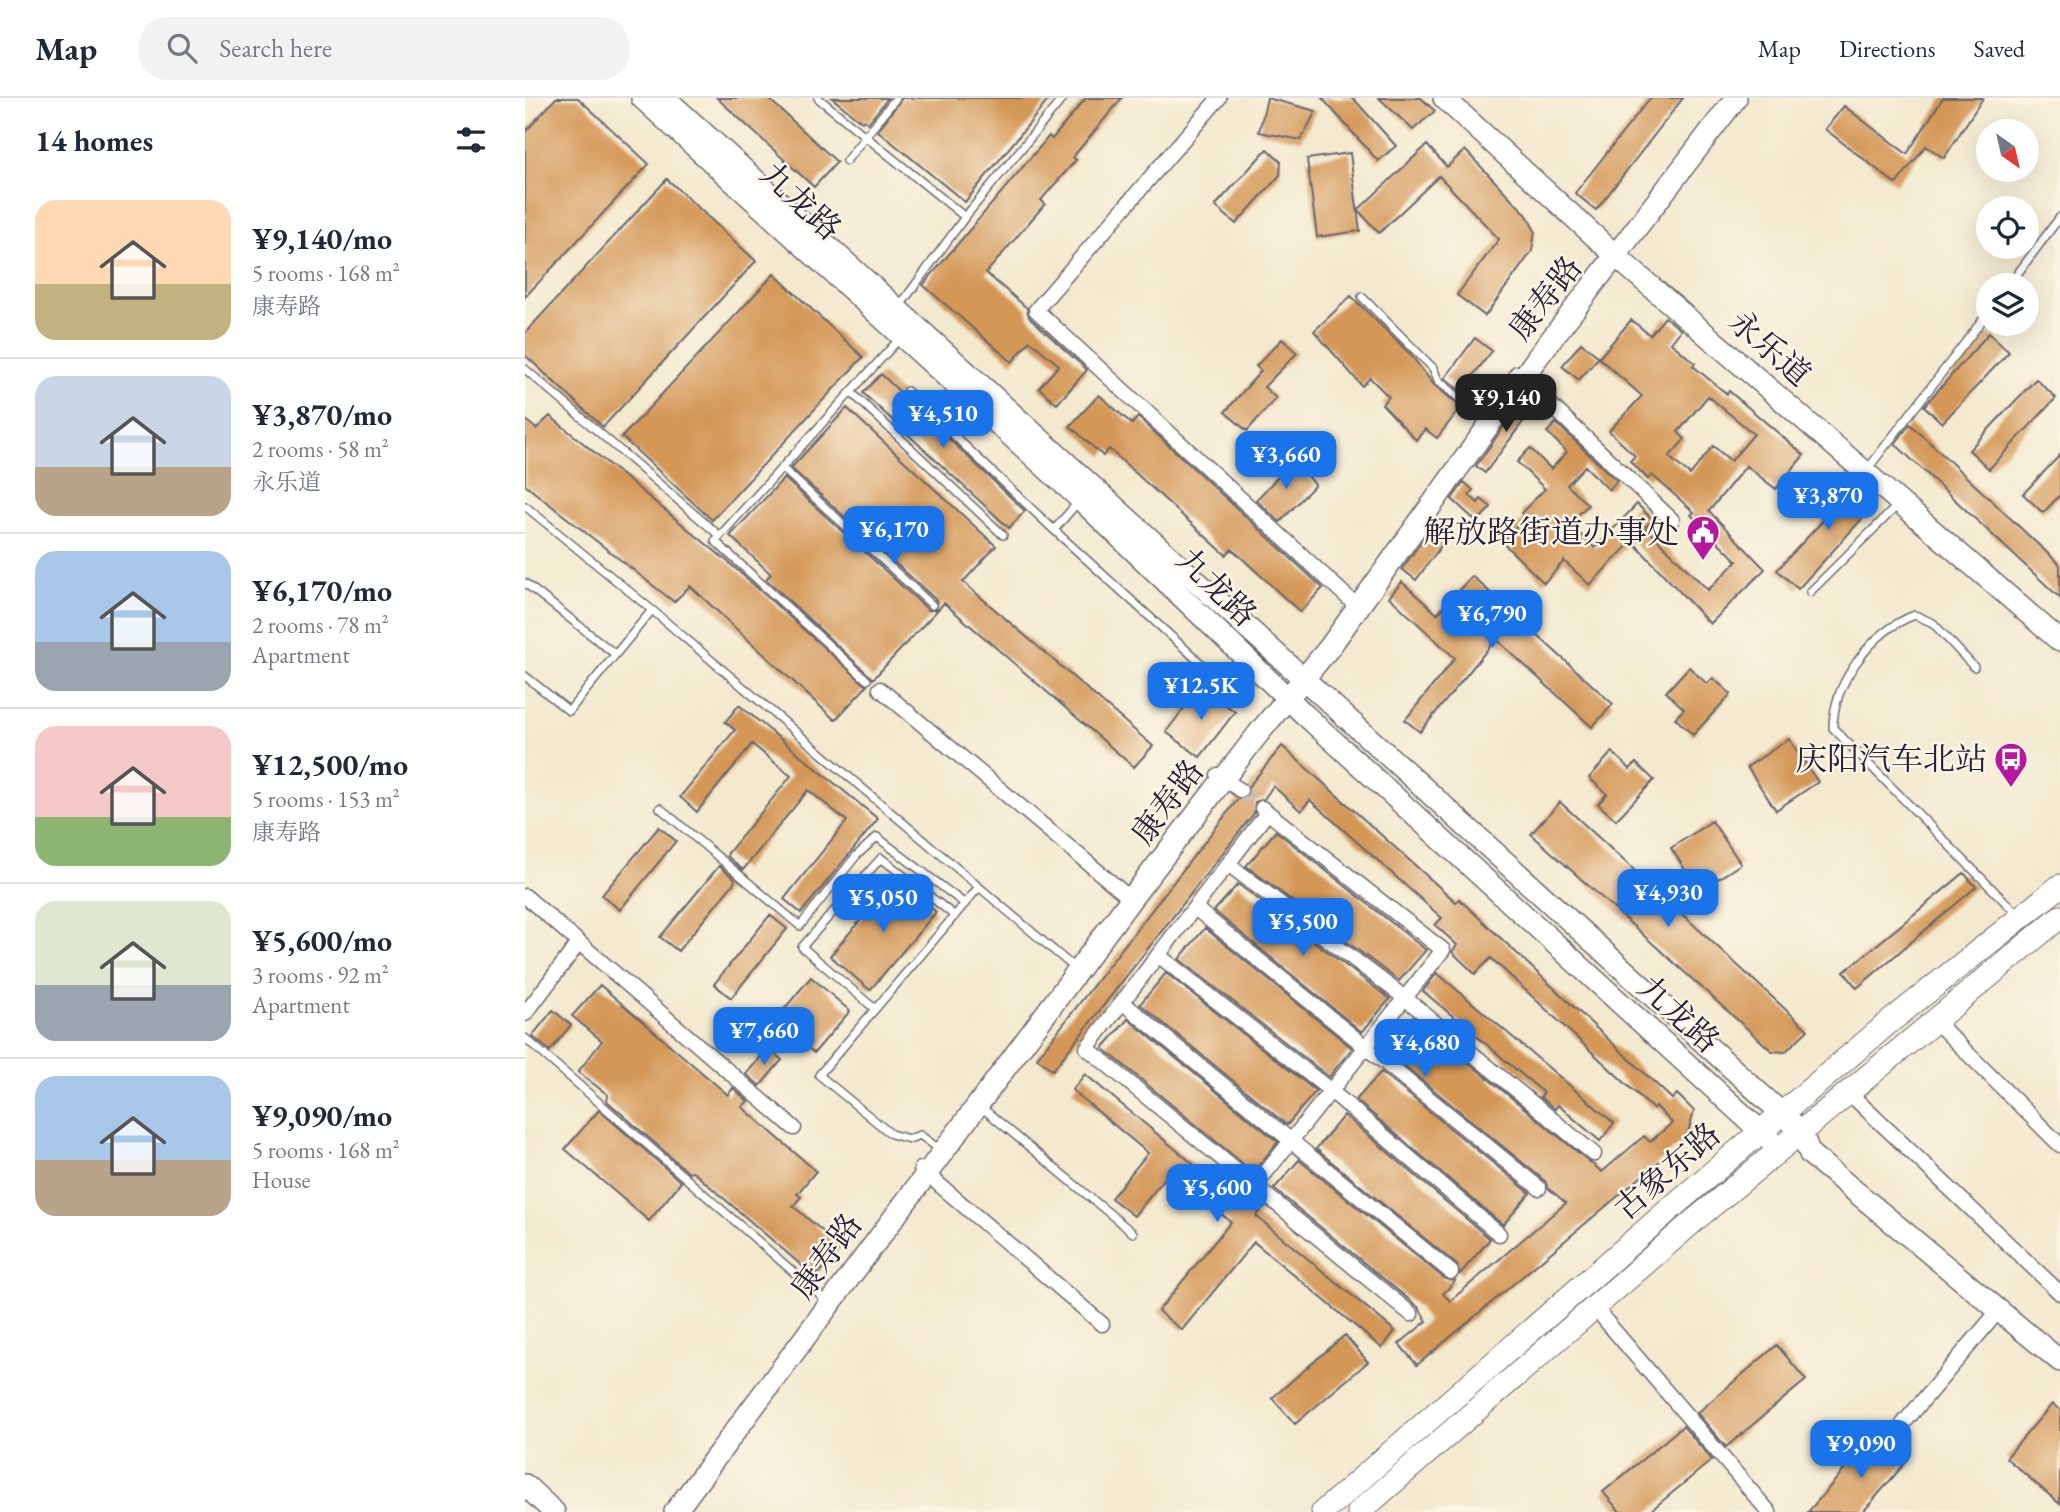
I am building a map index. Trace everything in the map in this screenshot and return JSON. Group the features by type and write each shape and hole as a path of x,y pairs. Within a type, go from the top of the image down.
{"main road":[{"name":"古象东路","path":"1322,1512 1782,1114 2060,886"},
{"name":"古象东路","path":"1359,1512 1801,1131 2060,917"}],"street":[{"name":"九龙路","path":"642,98 1080,499 1284,696 1780,1149"},
{"name":"九龙路","path":"666,98 1299,677 1801,1131 1810,1154 2060,1361"},
{"path":"1219,98 1036,310 1355,604"},
{"name":"永乐道","path":"1444,98 1869,468 2060,624"},
{"name":"永乐道","path":"1458,98 1617,250"},
{"name":"康寿路","path":"1617,250 1726,98"},
{"name":"康寿路","path":"675,1512 827,1301 1128,897 1227,781 1284,696 1355,604 1519,375 1736,98"},
{"path":"1519,375 1672,520"},
{"name":"永乐道","path":"1869,468 1901,503 2060,641"},
{"path":"880,689 1128,897"},
{"path":"1255,1186 1443,950 1264,810 1195,908 1087,1048 1255,1186 1411,1314"},
{"path":"1228,863 1405,998 1594,1154"},
{"path":"525,896 794,1128"},
{"path":"1195,908 1539,1188"},
{"path":"525,1014 578,944"},
{"path":"1158,955 1331,1091 1499,1234"},
{"path":"1122,1002 1451,1272"},
{"path":"1934,1020 2060,1145"},
{"path":"1848,1092 2060,1293"},
{"path":"923,1171 1102,1324"},
{"name":"康寿路","path":"664,1512 827,1301"},
{"path":"1594,1307 1769,1512"},
{"path":"1903,1424 2000,1309"},
{"path":"525,1485 554,1512"}],"lane":[{"path":"818,98 965,218"},
{"path":"846,161 896,98"},
{"path":"896,310 965,218 1063,98"},
{"path":"2018,273 2060,217"},
{"path":"1362,297 1433,368 1438,380 1486,421"},
{"path":"1869,468 1976,329"},
{"path":"867,680 715,541 902,336"},
{"path":"525,369 720,537"},
{"path":"907,391 1054,530 1237,696"},
{"path":"851,392 1003,535"},
{"path":"782,468 932,606"},
{"path":"1054,530 1080,499"},
{"path":"1810,592 1901,503"},
{"path":"525,506 653,610 1075,968"},
{"path":"525,583 615,654"},
{"path":"525,676 569,711 653,610"},
{"path":"1973,667 1933,623 1915,614 1896,621 1851,667 1833,710 1833,727 2021,918"},
{"path":"660,808 800,926 856,856 877,837 965,904"},
{"path":"876,1009 802,947 881,858 955,916"},
{"path":"939,1149 920,1135 909,1139 891,1134 819,1075 979,887"},
{"path":"525,1038 827,1301"},
{"path":"975,1101 1133,1233"}],"building":[{"path":"556,98 578,98 649,164 525,297 525,132"},
{"path":"717,98 768,98 837,162 814,187"},
{"path":"832,98 888,98 868,123 864,120 862,122"},
{"path":"902,98 1050,98 965,202 878,131"},
{"path":"1086,98 1122,98 1073,157 1076,160 1041,200 1045,204 986,273 1027,308 1029,317 1087,370 1057,404 1039,388 1059,365 1030,341 1012,362 923,285 1049,136 1052,139"},
{"path":"1267,98 1316,111 1301,140 1259,132"},
{"path":"1322,98 1353,98 1396,146 1378,161"},
{"path":"1379,98 1421,98 1435,111 1413,130"},
{"path":"1650,98 1683,98 1596,210 1575,193"},
{"path":"1943,98 1983,98 1944,158 1926,146 1896,184 1825,129 1844,106 1907,154"},
{"path":"1427,145 1447,167 1465,150 1526,214 1535,231 1532,251 1485,316 1457,295 1499,239 1439,176 1379,233 1358,210"},
{"path":"1267,149 1281,162 1280,175 1236,224 1215,206"},
{"path":"1350,153 1360,231 1317,237 1307,159"},
{"path":"667,179 756,261 603,427 525,355 525,333"},
{"path":"774,274 863,357 712,520 622,437"},
{"path":"1351,296 1410,354 1434,385 1461,407 1437,438 1425,429 1416,440 1382,404 1389,397 1370,378 1362,386 1314,331"},
{"path":"1665,317 1681,330 1671,343 1695,363 1693,366 1727,394 1729,391 1804,455 1776,489 1746,466 1709,511 1765,569 1710,624 1632,541 1590,585 1564,561 1544,583 1502,542 1526,517 1521,513 1545,489 1517,462 1530,448 1551,469 1567,452 1547,432 1556,423 1617,481 1609,490 1585,466 1567,485 1588,505 1569,524 1595,548 1637,504 1653,520 1645,527 1708,590 1737,561 1691,515 1694,512 1652,475 1648,479 1630,461 1635,456 1609,431 1642,396 1599,358 1631,320 1650,335","holes":["1708,396 1754,434 1731,461 1713,446 1690,475 1669,457 1685,439 1678,432"]},
{"path":"1986,336 1992,336 2009,352 1942,423 1924,406"},
{"path":"1475,338 1492,351 1461,391 1445,378"},
{"path":"1282,339 1297,353 1264,387 1276,398 1247,431 1225,412 1261,371 1256,366"},
{"path":"1581,343 1599,357 1579,380 1562,366"},
{"path":"881,374 1025,511 1009,528 863,393"},
{"path":"2036,379 2056,398 1989,469 1969,450"},
{"path":"1099,395 1132,424 1138,417 1323,588 1300,612 1232,549 1226,555 1109,449 1103,456 1070,426"},
{"path":"1526,395 1536,404 1485,473 1476,466"},
{"path":"847,408 996,546 963,582 1153,746 1134,767 944,603 873,679 766,579 771,574 730,536 784,478 928,610 936,610 936,600 791,468"},
{"path":"550,416 727,561 867,686 835,720 690,586 674,602 525,485 525,419 536,429"},
{"path":"1910,424 2060,565 2060,598 1895,444"},
{"path":"2060,455 2060,495 2043,513 2023,494"},
{"path":"1295,459 1315,485 1280,522 1256,500"},
{"path":"1845,476 1866,495 1872,508 1798,589 1777,570 1830,513 1820,503"},
{"path":"1464,482 1473,490 1469,495 1478,503 1481,499 1491,507 1477,522 1452,499"},
{"path":"1434,524 1449,535 1416,580 1402,569"},
{"path":"1472,576 1613,704 1592,727 1496,639 1420,732 1405,720 1455,658 1389,597 1402,582 1437,614"},
{"path":"1689,667 1707,684 1713,678 1731,694 1693,735 1675,718 1684,709 1666,692"},
{"path":"1201,686 1235,712 1200,757 1166,732"},
{"path":"739,705 878,819 801,913 784,899 847,821 808,790 743,870 727,856 728,853 791,776 752,744 697,812 680,797 735,730 725,722"},
{"path":"1789,739 1818,782 1776,810 1747,767"},
{"path":"1282,746 1456,902 1459,899 1672,1099 1677,1094 1694,1111 1686,1139 1417,1365 1399,1344 1427,1321 1418,1307 1274,1189 1299,1160 1445,1279 1455,1281 1443,1294 1450,1301 1566,1203 1548,1188 1545,1181 1391,1055 1419,1022 1602,1172 1644,1136 1650,1142 1672,1123 1656,1106 1653,1109 1491,958 1475,974 1452,952 1457,945 1435,925 1442,918 1310,800 1301,811 1273,786 1264,799 1255,802 1254,813 1053,1070 1037,1058 1238,799 1247,796 1249,786"},
{"path":"1612,752 1630,769 1636,763 1654,780 1616,820 1598,804 1607,794 1589,778"},
{"path":"1560,802 1808,1030 1785,1052 1772,1051 1531,834"},
{"path":"1712,821 1741,864 1699,891 1671,848"},
{"path":"659,827 676,841 620,910 602,895"},
{"path":"1276,831 1426,950 1399,981 1246,866"},
{"path":"719,866 735,879 734,883 678,951 660,937"},
{"path":"1964,873 1976,887 1857,988 1844,972"},
{"path":"896,878 936,912 870,990 830,956"},
{"path":"1238,884 1390,999 1362,1032 1214,911"},
{"path":"770,915 787,929 731,998 714,984"},
{"path":"1205,928 1352,1048 1329,1077 1179,959"},
{"path":"1166,973 1316,1091 1287,1125 1140,1004"},
{"path":"1437,973 1614,1123 1600,1141 1558,1105 1555,1109 1540,1097 1544,1093 1423,991"},
{"path":"811,977 850,1011 814,1053 775,1020"},
{"path":"600,985 728,1095 733,1088 748,1101 742,1107 816,1171 797,1194 801,1197 793,1206 841,1247 815,1277 692,1171 689,1173 607,1101 608,1095 578,1072 602,1041 572,1016"},
{"path":"553,1010 571,1025 550,1051 532,1036"},
{"path":"1128,1019 1278,1142 1253,1172 1103,1048"},
{"path":"768,1048 782,1060 760,1086 746,1074"},
{"path":"1381,1072 1530,1193 1503,1225 1356,1100"},
{"path":"1085,1074 1227,1192 1235,1182 1264,1206 1256,1216 1395,1331 1382,1348 1254,1242 1182,1330 1158,1311 1231,1222 1170,1172 1134,1216 1111,1198 1148,1153 1072,1090"},
{"path":"599,1110 681,1182 649,1221 565,1149"},
{"path":"1344,1115 1490,1239 1460,1274 1457,1265 1316,1149"},
{"path":"1345,1335 1368,1362 1295,1424 1272,1398"},
{"path":"1777,1345 1806,1380 1726,1447 1697,1413"},
{"path":"2052,1404 2060,1410 2060,1504 2006,1458"},
{"path":"1683,1426 1712,1460 1649,1512 1620,1512 1603,1492"},
{"path":"1874,1435 1906,1462 1863,1512 1808,1512"}],"tunnel":[{"path":"1240,790 1261,807"}],"place":[{"name":"解放路街道办事处","path":"1703,562"},
{"name":"庆阳汽车北站","path":"2011,789"}]}
